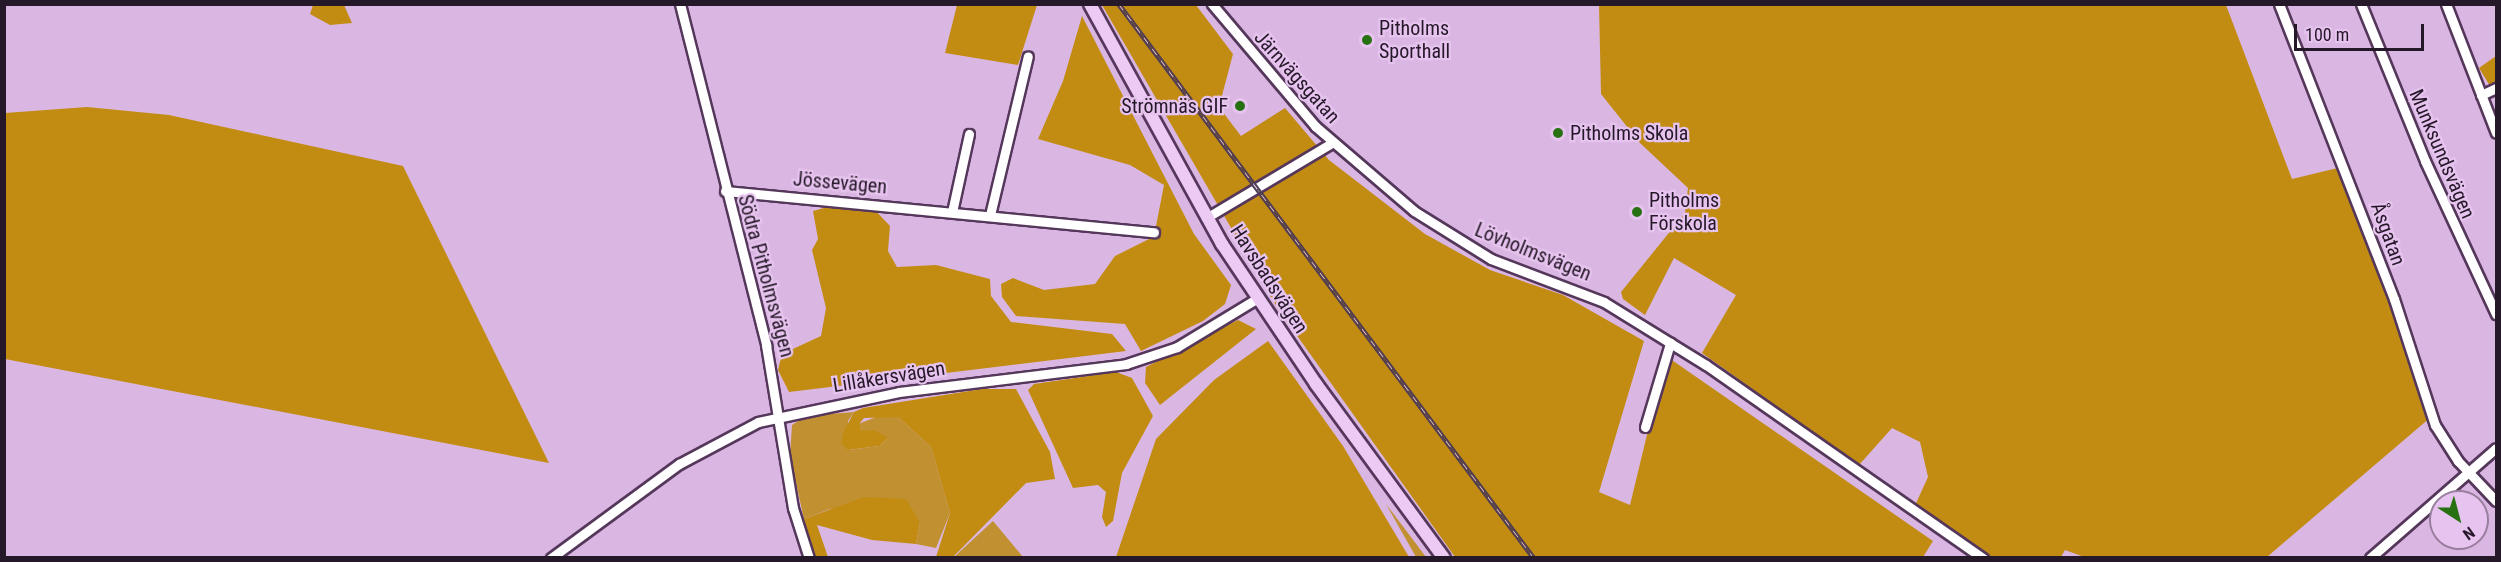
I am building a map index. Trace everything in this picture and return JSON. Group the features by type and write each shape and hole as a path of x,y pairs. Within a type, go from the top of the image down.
{"main road":[{"name":"Havsbadsvägen","path":"1090,4 1206,218 1258,298 1444,558"}],"street":[{"name":"Södra Pitholmsvägen","path":"680,4 781,415 793,508 808,558"},
{"name":"Järnvägsgatan","path":"1206,218 1332,143 1256,62 1212,4"},
{"name":"Åsgatan","path":"2279,4 2394,299 2435,425 2449,450 2470,470 2496,501"},
{"name":"Munksundsvägen","path":"2361,4 2429,171 2496,314"},
{"path":"2446,4 2496,134"},
{"path":"990,215 1028,56"},
{"path":"2481,94 2496,88"},
{"path":"952,212 969,134"},
{"name":"Lövholmsvägen","path":"1332,143 1471,249 1592,295 1670,343 1983,558"},
{"name":"Jössevägen","path":"725,191 1154,232"},
{"name":"Lillåkersvägen","path":"550,558 679,464 781,415 899,392 1126,364 1177,347 1258,298"},
{"path":"1645,426 1670,343"},
{"path":"2370,558 2496,448"}],"shaded area":[{"path":"313,5 344,5 352,23 330,25 310,14"},
{"path":"957,5 1037,5 1018,65 945,53"},
{"path":"1102,5 1196,5 1233,54 1219,107 1241,136 1285,108 1329,160 1425,234 1490,270 1563,295 1644,341 1599,492 1630,505 1666,356 1933,541 1923,557 1455,557 1278,309"},
{"path":"1599,5 2226,5 2292,179 2346,166 2438,411 2267,557 2087,558 2065,550 2061,557 1979,557 1912,512 1928,477 1920,442 1892,428 1859,465 1702,353 1736,295 1674,258 1645,315 1623,299 1621,292 1685,213 1688,188 1640,143 1601,94"},
{"path":"1082,16 1194,234 1231,285 1225,304 1203,321 1141,351 1125,324 1016,316 1002,297 1001,284 1013,278 1044,290 1095,284 1115,256 1149,239 1156,226 1164,185 1130,165 1038,139 1063,81"},
{"path":"2496,56 2496,82 2490,86 2479,68"},
{"path":"87,107 169,115 403,166 549,463 5,359 5,113"},
{"path":"824,208 873,208 890,226 888,251 897,267 936,265 990,279 991,296 1011,322 1112,334 1126,351 789,392 778,370 782,354 821,336 826,308 812,250 818,239 813,211"},
{"path":"1238,320 1256,329 1160,405 1145,383 1146,367"},
{"path":"1268,341 1343,446 1409,557 1116,557 1156,439 1214,380"},
{"path":"1116,372 1132,378 1153,416 1122,473 1113,521 1106,527 1102,517 1106,492 1098,485 1073,488 1028,390 1034,384"},
{"path":"982,389 1016,389 1050,452 1055,479 1026,483 953,557 936,557 950,513 931,447 898,417 864,418 859,424 861,431 874,430 888,438 880,446 848,450 841,443 844,431 854,412 863,408"},
{"path":"854,412 848,421 849,450 880,446 887,439 861,431 858,424 879,416 898,417 931,447 950,513 936,548 916,544 920,523 830,509 804,519 790,456 792,425 806,416"},
{"path":"864,497 906,499 920,523 916,544 872,540 817,525 828,557 813,558 804,519"},
{"path":"1386,504 1426,557 1416,557"},
{"path":"993,521 1023,557 953,558"}],"railway":[{"path":"1119,4 1534,558"}],"place":[{"name":"Pitholms Sporthall","path":"1367,40"},
{"name":"Strömnäs GIF","path":"1240,106"},
{"name":"Pitholms Skola","path":"1558,133"},
{"name":"Pitholms Förskola","path":"1637,212"}]}
